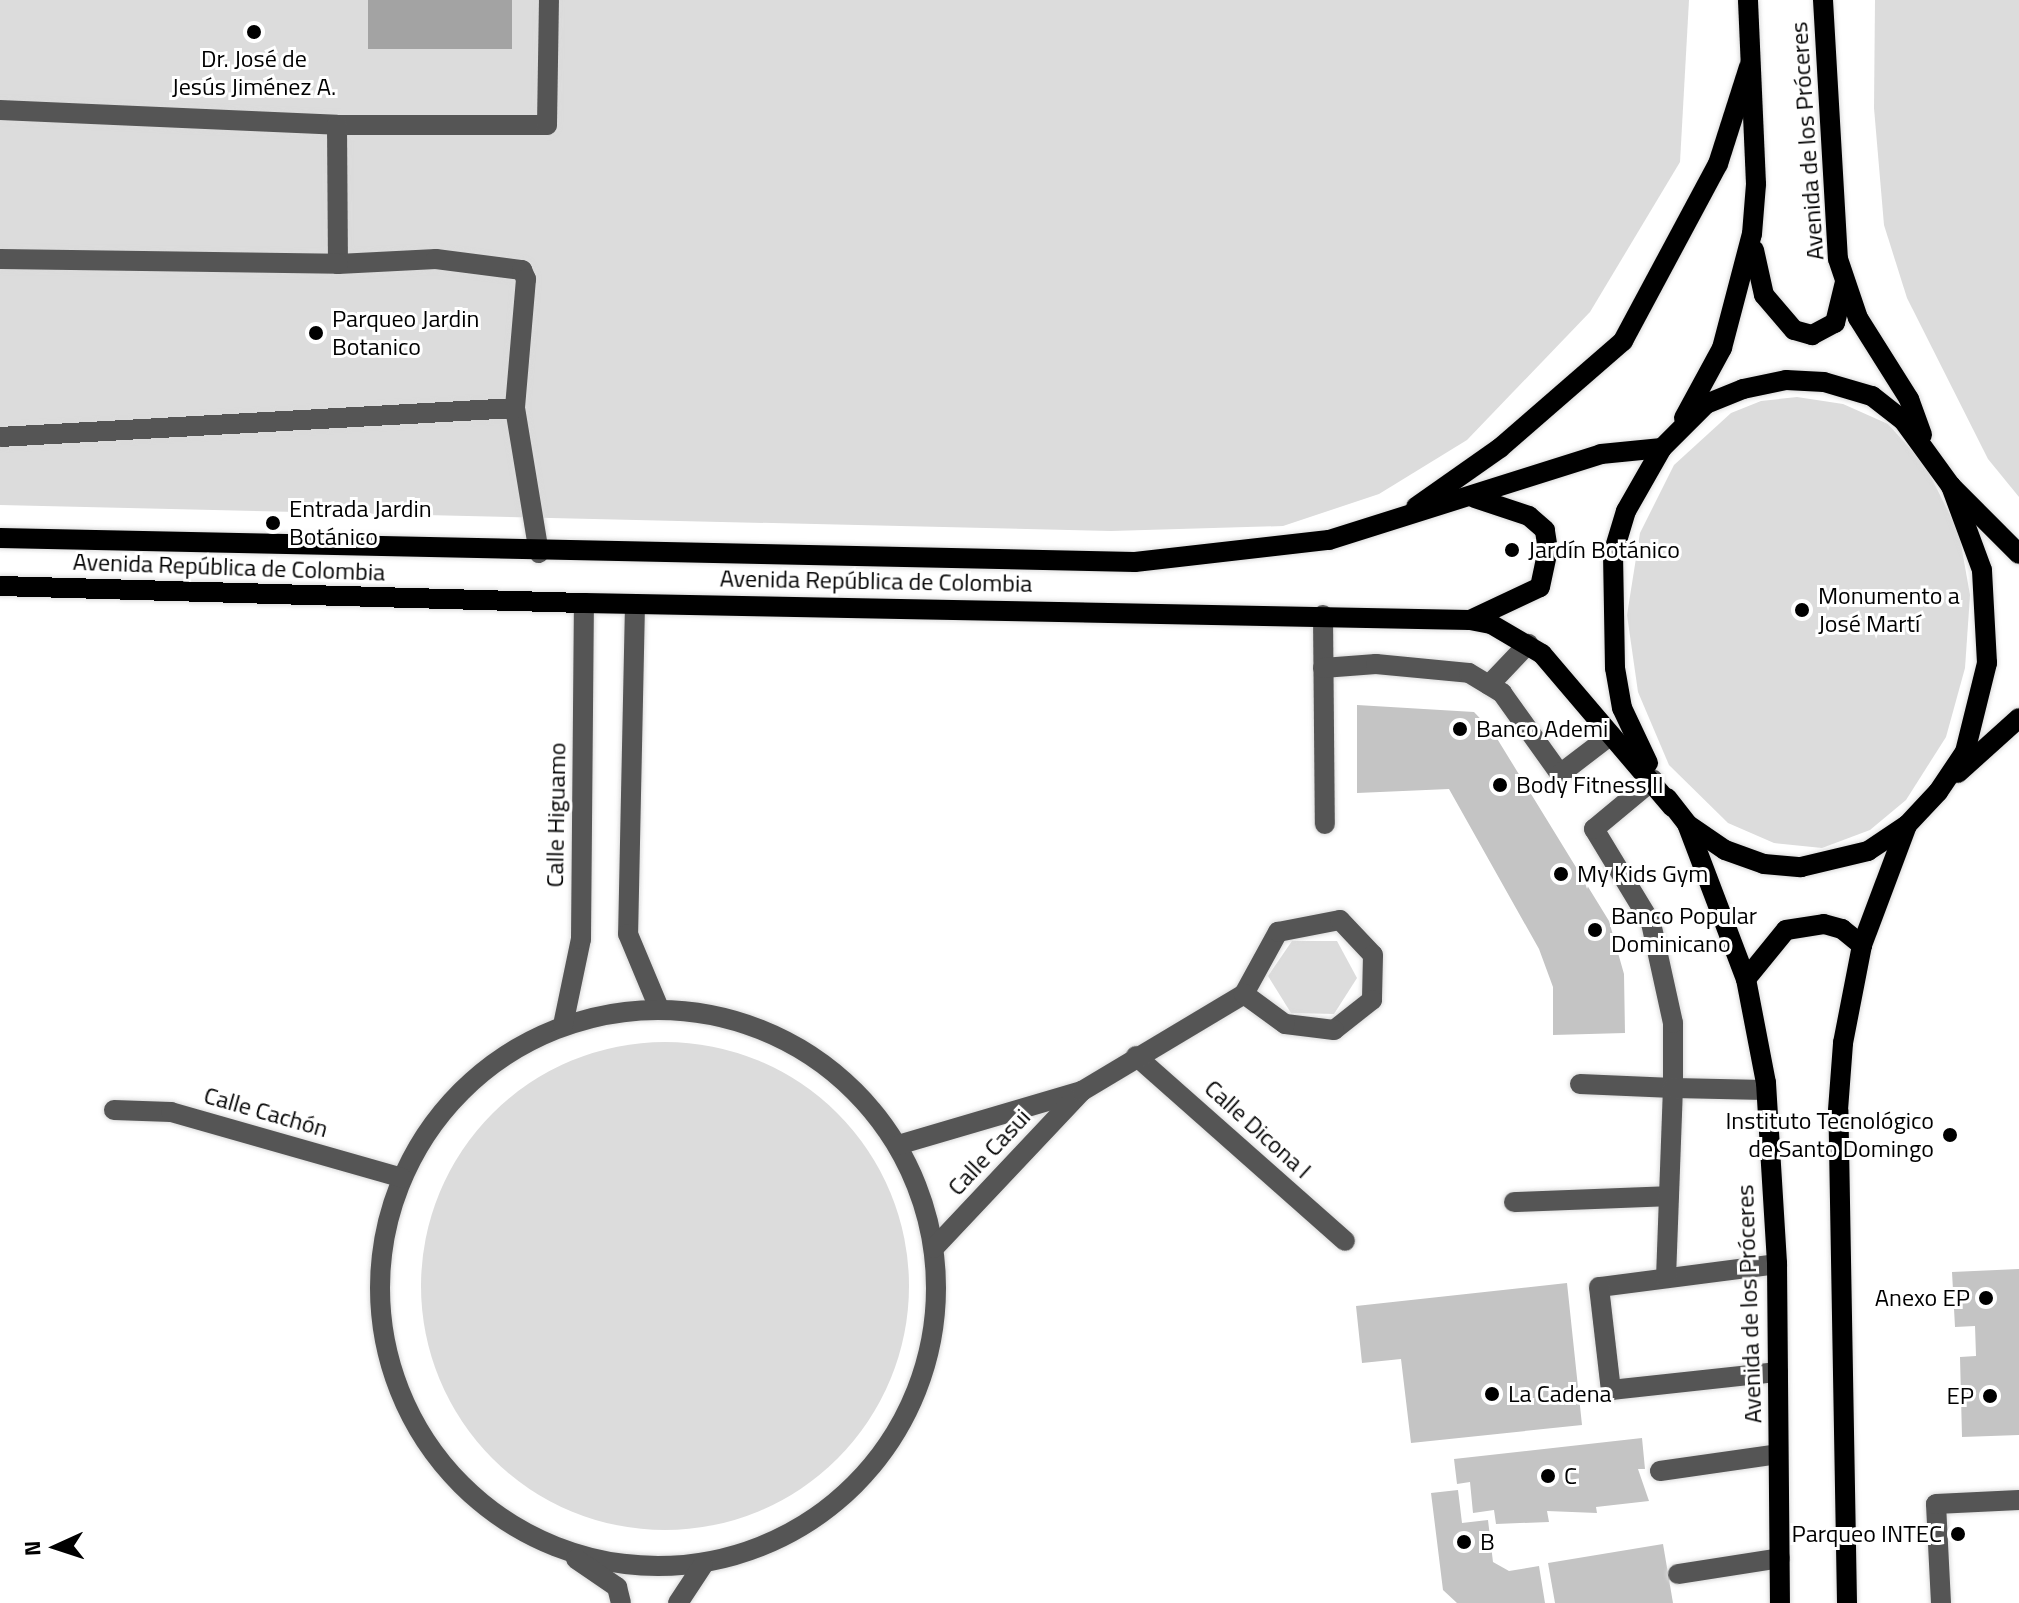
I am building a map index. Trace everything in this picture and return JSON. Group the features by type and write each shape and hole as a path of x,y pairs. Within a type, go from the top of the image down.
{"main road":[{"name":"Avenida de los Próceres","path":"1672,807 1622,708 1610,605 1613,554 1626,511 1722,348 1742,290 1752,234 1756,184 1748,0"},
{"name":"Avenida de los Próceres","path":"1823,0 1835,222 1845,279 1858,318 1909,399 1927,450"},
{"path":"1406,513 1500,448 1623,341 1718,164 1749,67"},
{"path":"1752,234 1764,295 1794,330 1812,335 1835,323 1845,279"},
{"path":"1668,441 1706,404 1743,389 1786,380 1824,382 1872,396 1903,420 1951,486 2019,554"},
{"name":"Avenida República de Colombia","path":"0,538 539,553 1135,562 1329,540 1406,513 1475,498 1601,454 1668,441"},
{"path":"1938,792 1965,752 1987,663 1982,570 1951,486"},
{"path":"1470,620 1522,600 1540,587 1548,550 1545,530 1529,516 1475,498"},
{"name":"Avenida República de Colombia","path":"0,586 584,603 1470,620 1491,624 1528,644 1571,684 1611,735 1653,780 1672,807"},
{"path":"1672,807 1687,824 1725,850 1764,864 1801,867 1868,851 1907,825 1938,792 2019,718"},
{"name":"Avenida de los Próceres","path":"1687,824 1746,979 1766,1090 1777,1264 1780,1603"},
{"path":"1847,1603 1838,1110 1849,995 1862,945 1907,825"},
{"path":"1746,979 1786,930 1824,924 1842,929 1862,945"}],"street":[{"path":"0,110 337,125 547,125 549,0"},
{"path":"337,125 338,264"},
{"path":"0,259 338,264 436,259 522,270 526,279 515,408 539,553"},
{"path":"0,437 515,408"},
{"name":"Calle Higuamo","path":"563,1025 581,939 584,603"},
{"path":"635,604 628,934 659,1008"},
{"path":"1323,615 1325,824"},
{"path":"1489,685 1528,644"},
{"path":"1323,668 1431,666 1469,673 1502,693 1560,774 1611,735"},
{"path":"1653,780 1594,829 1651,923 1673,1023 1666,1278"},
{"path":"1340,920 1373,955 1372,1000 1334,1030 1285,1024 1244,994 1278,932 1340,920"},
{"name":"Calle Casui","path":"934,1248 1082,1091 1244,994"},
{"path":"566,1553 634,1568 703,1565 785,1538 856,1487 906,1417 929,1348 934,1248 921,1195 898,1145 853,1088 797,1045 730,1018 659,1008 610,1012 563,1025 496,1061 452,1102 402,1178 384,1241 380,1306 392,1370 419,1431 458,1482 508,1524 566,1553 617,1587 621,1603"},
{"name":"Calle Dicona I","path":"1136,1056 1345,1241"},
{"path":"1580,1084 1766,1090"},
{"name":"Calle Casui","path":"898,1145 1082,1091"},
{"name":"Calle Cachón","path":"114,1110 171,1112 402,1178"},
{"path":"1514,1202 1669,1196"},
{"path":"1777,1264 1599,1287 1611,1390 1778,1372"},
{"path":"1660,1471 1778,1454"},
{"path":"1941,1603 1936,1504 2019,1500"},
{"path":"1678,1574 1780,1558"},
{"path":"678,1603 703,1565"}],"shaded area":[{"path":"0,0 1689,0 1680,162 1590,312 1467,440 1379,494 1283,526 1111,531 0,505"},
{"path":"368,0 512,0 512,49 368,49"},
{"path":"1875,0 2019,0 2019,497 1988,459 1907,298 1884,225 1874,108"},
{"path":"1797,397 1843,404 1888,424 1925,465 1959,533 1970,595 1965,668 1946,737 1906,800 1870,830 1822,848 1774,843 1728,823 1669,765 1638,692 1627,615 1640,533 1674,465 1731,413 1761,401"},
{"path":"1292,941 1337,941 1357,978 1334,1014 1291,1013 1268,976"},
{"path":"665,1042 713,1047 758,1061 800,1083 837,1114 868,1151 890,1193 904,1238 909,1286 904,1334 890,1379 868,1421 837,1458 800,1489 758,1511 713,1525 665,1530 617,1525 572,1511 530,1489 493,1458 462,1421 440,1379 426,1334 421,1286 426,1238 440,1193 462,1151 493,1114 530,1083 572,1061 617,1047"}],"building":[{"path":"1357,705 1474,712 1493,732 1609,921 1624,974 1625,1033 1553,1035 1553,987 1539,949 1449,789 1357,793"},
{"name":"EP","path":"2019,1269 2019,1435 1962,1437 1960,1357 1976,1356 1975,1326 1955,1327 1952,1272"},
{"name":"La Cadena","path":"1567,1283 1582,1425 1411,1443 1401,1359 1362,1363 1356,1306"},
{"name":"C","path":"1642,1438 1645,1469 1638,1469 1649,1501 1596,1507 1597,1513 1547,1511 1549,1522 1496,1524 1494,1510 1473,1513 1470,1482 1457,1484 1454,1459"},
{"name":"B","path":"1458,1490 1462,1523 1488,1520 1493,1562 1509,1571 1539,1566 1545,1603 1457,1603 1443,1590 1431,1493"},
{"path":"1663,1544 1673,1603 1555,1603 1548,1563"}],"place":[{"name":"Dr. José de Jesús Jiménez A.","path":"254,32"},
{"name":"Parqueo Jardin Botanico","path":"316,333"},
{"name":"Entrada Jardin Botánico","path":"273,523"},
{"name":"Jardín Botánico","path":"1512,550"},
{"name":"Monumento a José Martí","path":"1802,610"},
{"name":"Banco Ademi","path":"1460,729"},
{"name":"Body Fitness II","path":"1500,785"},
{"name":"My Kids Gym","path":"1561,874"},
{"name":"Banco Popular Dominicano","path":"1595,930"},
{"name":"Instituto Tecnológico de Santo Domingo","path":"1950,1135"},
{"name":"Anexo EP","path":"1986,1298"},
{"name":"La Cadena","path":"1492,1394"},
{"name":"EP","path":"1990,1396"},
{"name":"C","path":"1548,1476"},
{"name":"Parqueo INTEC","path":"1958,1534"},
{"name":"B","path":"1464,1542"}]}
